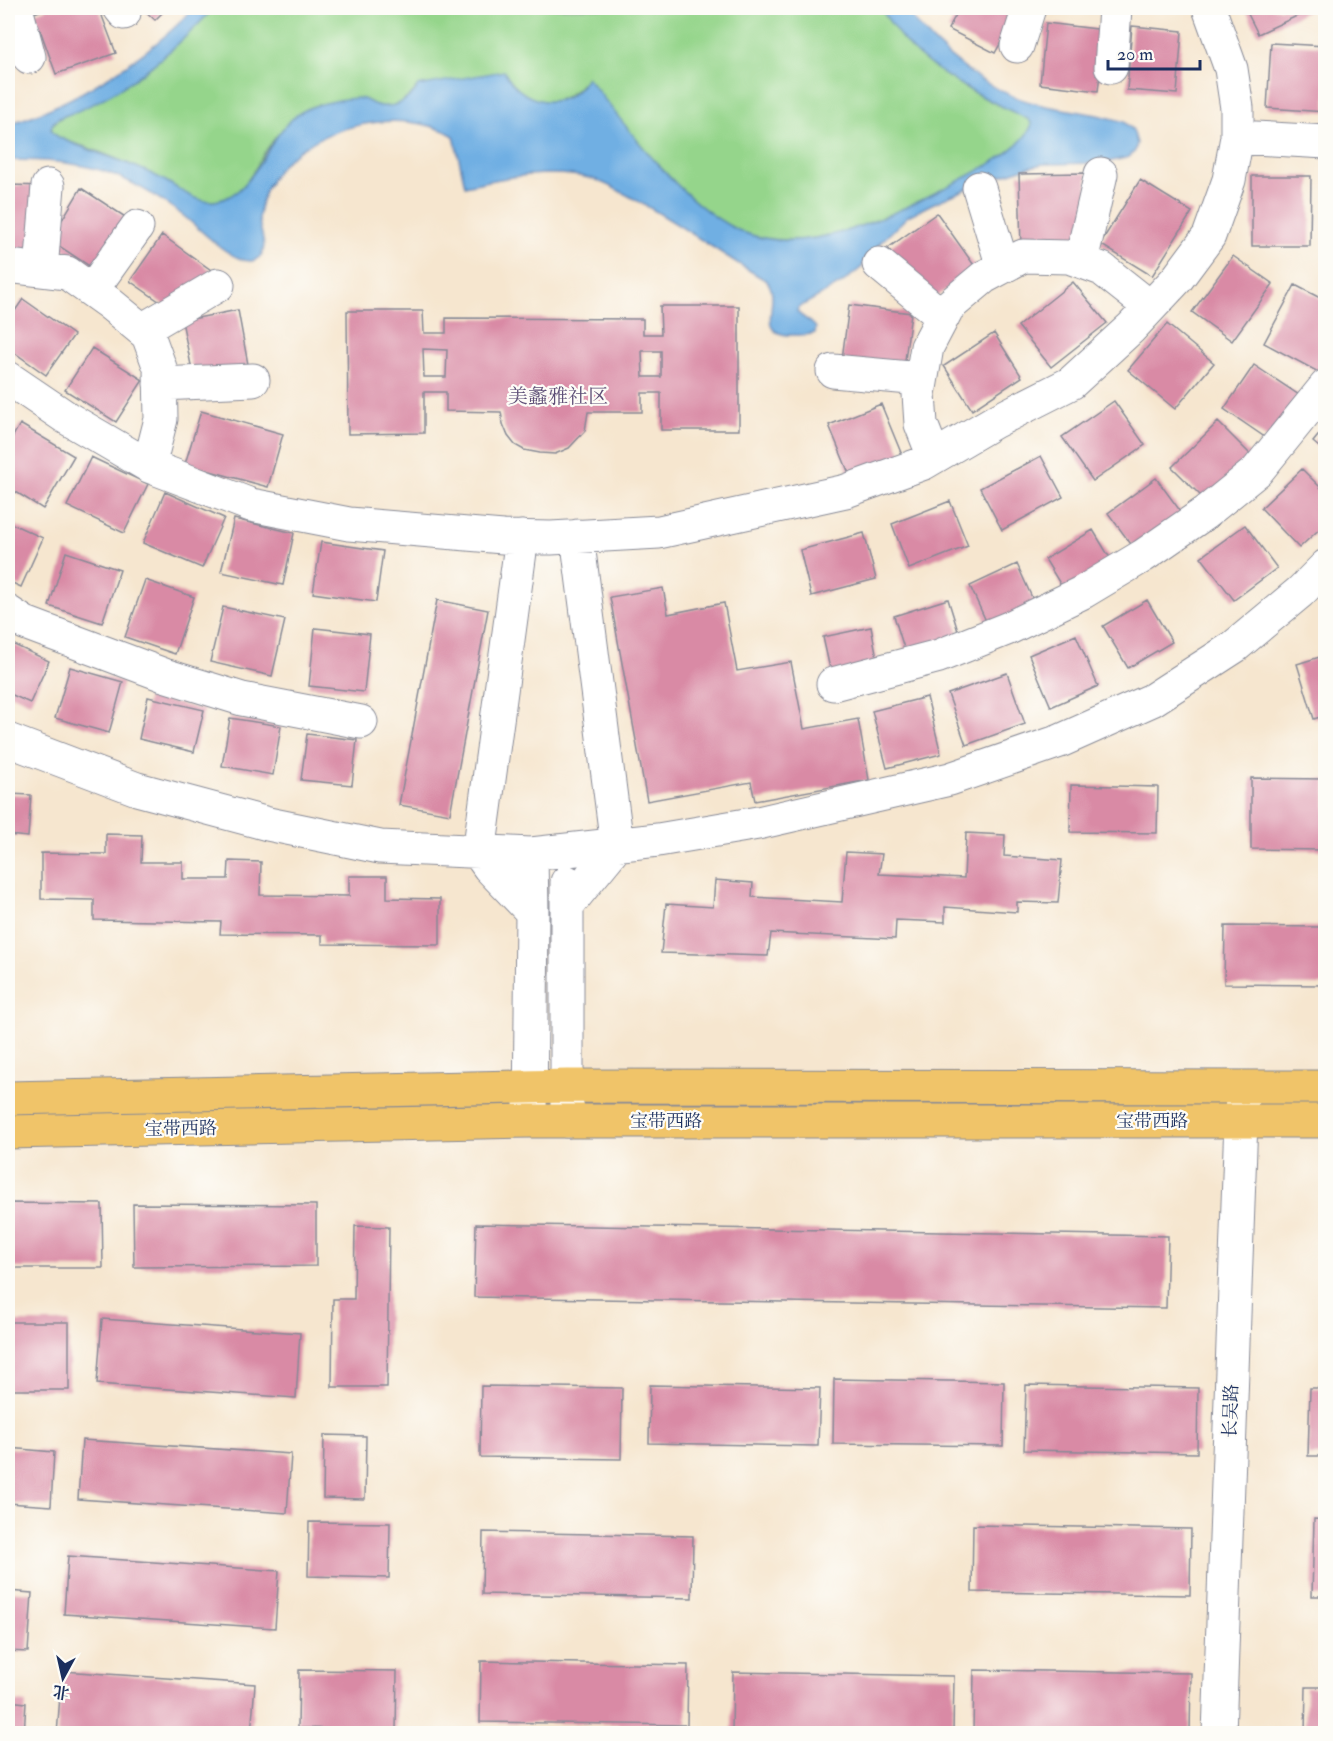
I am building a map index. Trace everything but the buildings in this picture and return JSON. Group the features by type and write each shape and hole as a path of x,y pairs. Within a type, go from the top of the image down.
{"main road":[{"name":"宝带西路","path":"8,1098 567,1086 1326,1087"},
{"name":"宝带西路","path":"8,1132 530,1121 1326,1121"}],"street":[{"path":"15,8 29,57"},
{"path":"1017,46 1029,8"},
{"path":"1111,67 1115,8"},
{"path":"8,378 67,418 149,466 251,505 349,524 522,537 659,532 846,491 924,463 994,422 1071,383 1131,328 1177,279 1209,236 1229,180 1237,137 1237,108 1231,69 1209,8"},
{"path":"1237,137 1326,142"},
{"path":"1081,261 1101,174"},
{"path":"41,270 48,186"},
{"path":"979,188 1003,267"},
{"path":"92,290 137,227"},
{"path":"934,457 921,424 919,394 927,347 948,307 984,277 1023,255 1069,257 1102,269 1150,308"},
{"path":"879,264 944,317"},
{"path":"8,266 67,273 148,335 160,368 161,418 149,466"},
{"path":"142,330 218,285"},
{"path":"832,371 921,379"},
{"path":"160,384 253,380"},
{"path":"833,684 939,656 1009,628 1083,592 1143,556 1205,513 1257,471 1326,386"},
{"path":"567,906 617,845 577,536"},
{"path":"522,537 479,852 489,867 532,912"},
{"path":"8,740 137,789 268,824 380,847 531,854 658,840 758,823 847,804 950,778 1060,741 1152,699 1234,647 1300,592 1326,566"},
{"path":"8,612 25,623 164,675 242,699 361,722"},
{"path":"567,1121 568,850"},
{"path":"530,1121 531,854"},
{"name":"长吴路","path":"1219,1734 1242,1088"}],"green space":[{"path":"214,8 880,8 904,41 934,68 980,96 1028,119 1032,124 1027,134 1006,154 919,201 846,231 794,240 769,239 745,233 723,222 701,206 679,187 639,143 587,78 578,88 557,100 537,100 526,95 507,77 418,86 400,103 388,106 376,105 359,99 314,106 300,114 281,131 247,182 240,190 222,200 210,201 193,198 148,172 64,140 53,133 51,127 55,122 111,94 153,66"}],"water":[{"path":"194,8 214,8 181,41 144,72 103,99 59,118 53,123 51,129 60,138 143,170 191,196 208,201 230,196 242,187 253,175 281,131 305,110 325,103 358,98 382,106 394,105 405,100 418,86 504,71 521,92 544,101 556,101 568,97 587,77 638,142 679,186 700,206 745,233 769,239 794,240 846,231 896,212 993,163 1027,134 1032,124 1028,119 996,104 934,68 904,41 880,8 904,8 948,55 983,81 1002,91 1042,105 1124,122 1133,130 1137,143 1135,151 1129,157 1104,163 1043,164 1025,168 985,181 908,216 880,243 861,268 842,283 798,308 799,314 816,328 815,333 809,335 779,333 773,329 770,323 771,289 767,281 622,192 593,179 562,174 529,175 465,186 454,136 432,127 408,122 381,122 355,126 329,134 305,146 286,162 271,180 261,204 259,219 263,252 255,260 247,261 229,253 185,217 142,188 122,178 81,165 35,160 8,160 8,124 57,105 108,77 155,44"}],"district":[{"name":"美蠡雅社区","path":"558,396"}]}
